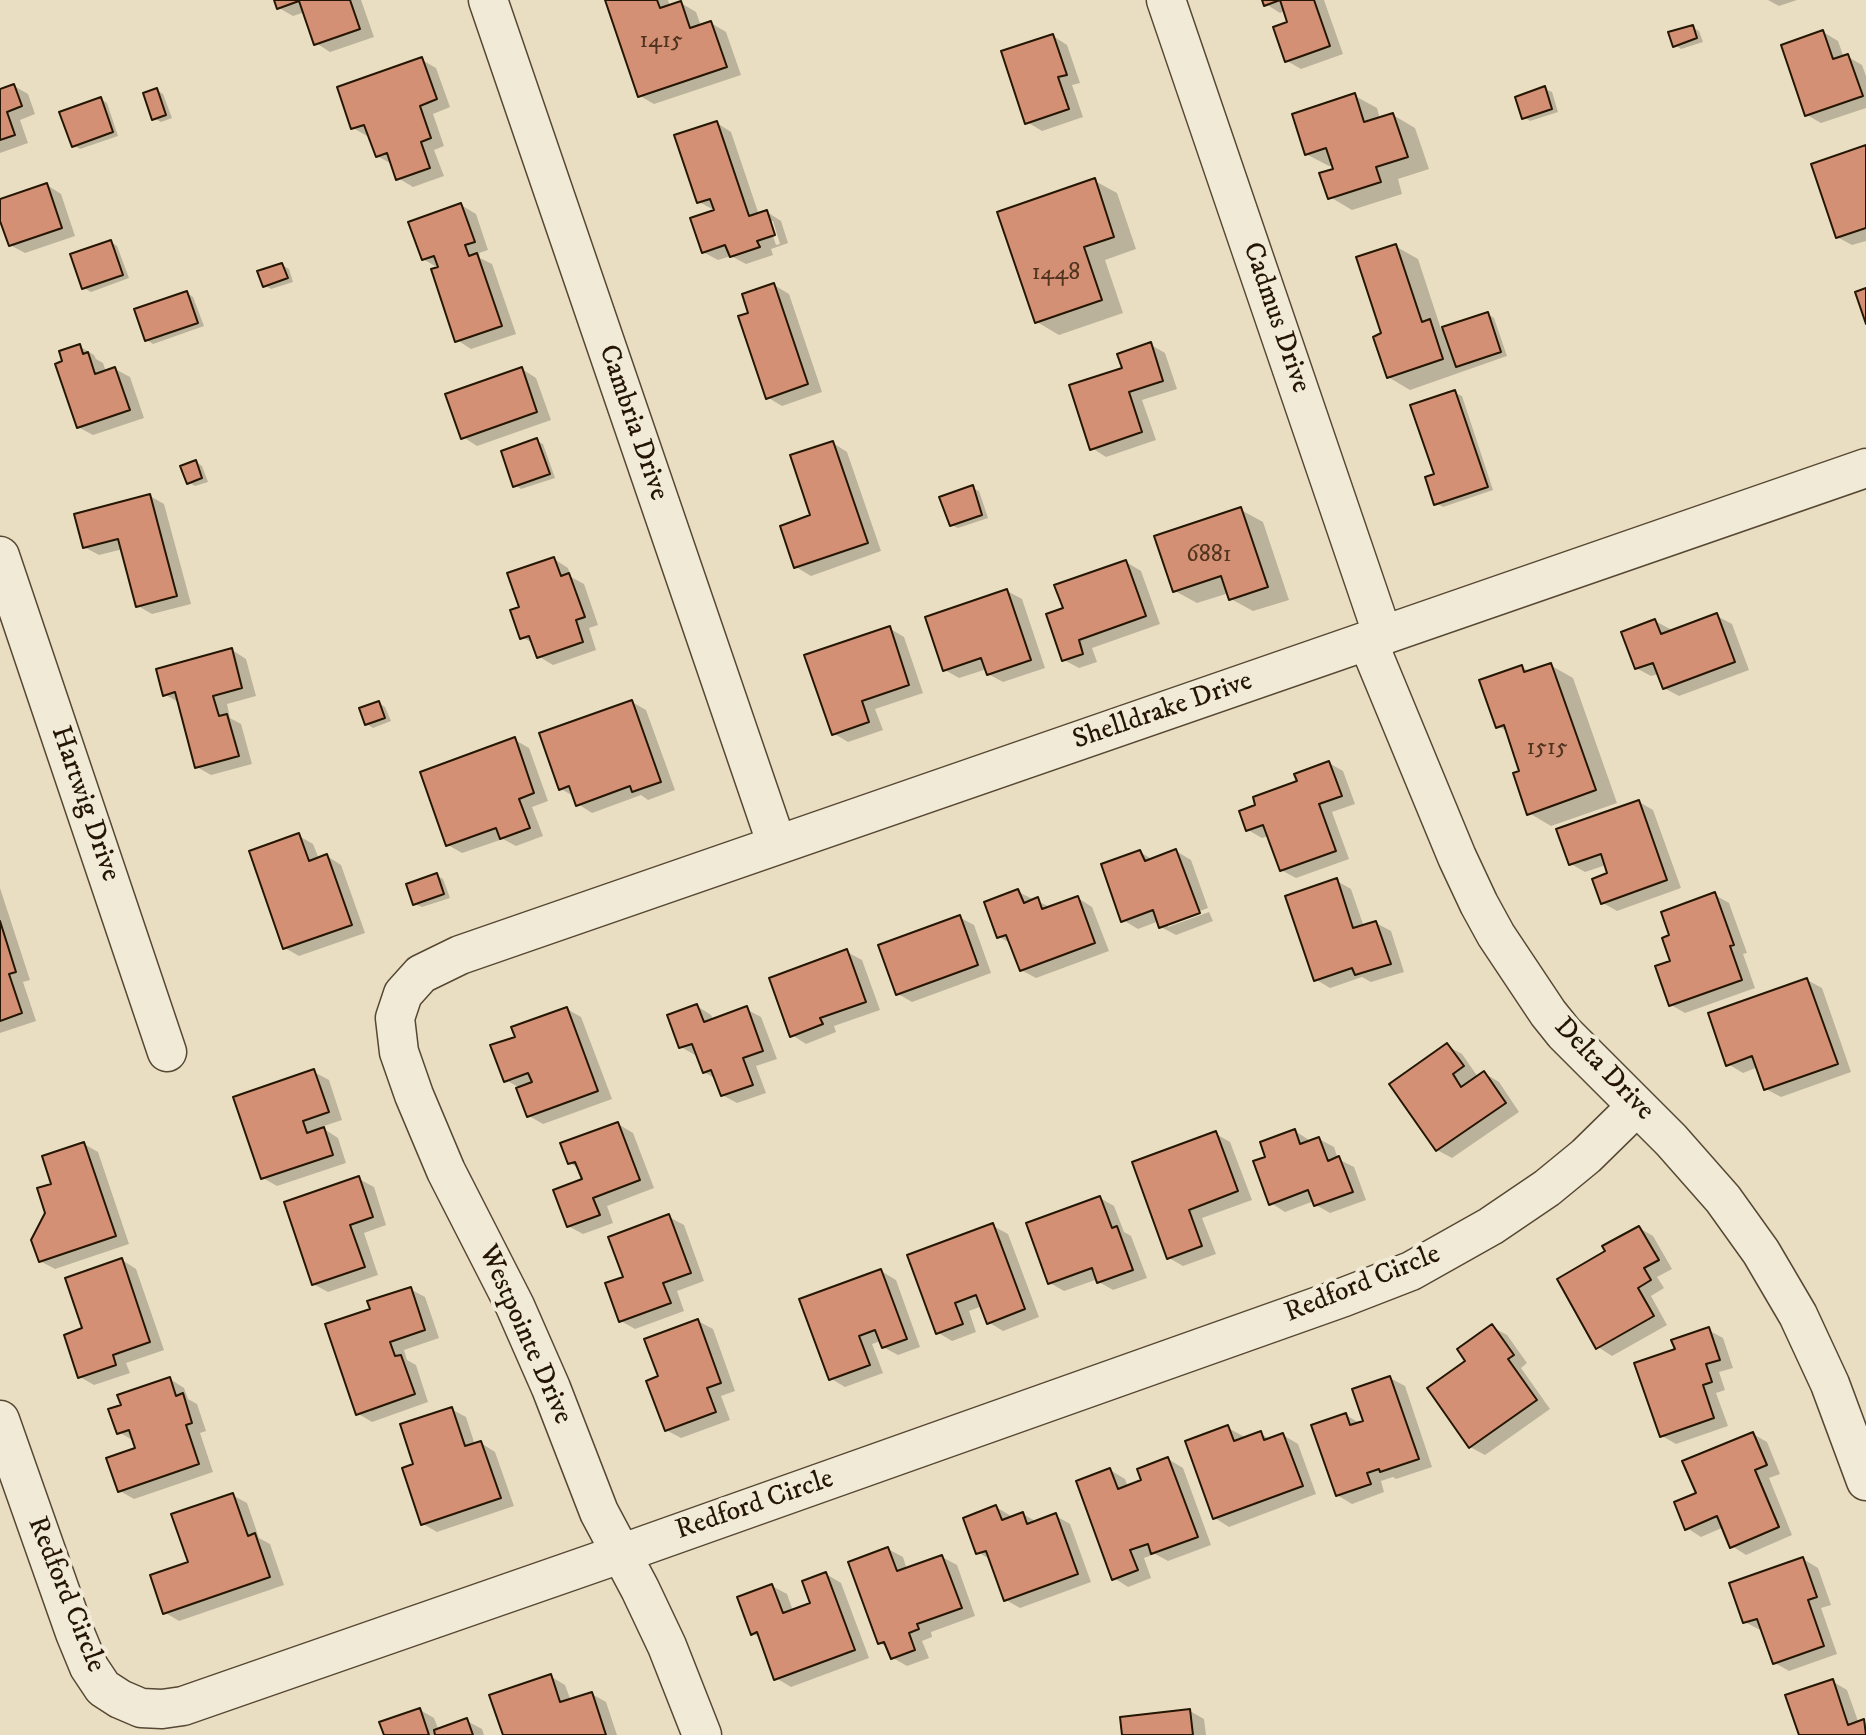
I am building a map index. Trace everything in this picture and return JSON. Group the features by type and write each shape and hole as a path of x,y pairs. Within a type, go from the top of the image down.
{"street":[{"name":"Cambria Drive","path":"488,0 777,845"},
{"name":"Cadmus Drive","path":"1166,0 1376,639"},
{"name":"Shelldrake Drive","path":"460,955 1866,468"},
{"name":"Hartwig Drive","path":"0,556 167,1052"},
{"name":"Delta Drive","path":"1376,639 1457,857 1496,935 1564,1033 1671,1140 1723,1199 1761,1252 1798,1315 1830,1384 1866,1481"},
{"name":"Westpointe Drive","path":"460,955 421,974 403,994 395,1018 399,1052 446,1171 515,1306 599,1512 667,1646 702,1735"},
{"name":"Redford Circle","path":"0,1420 89,1667 103,1688 141,1708 183,1706 620,1554 1411,1271 1491,1226 1547,1188 1586,1156 1637,1106"}],"building":[{"path":"274,0 350,0 360,29 314,45 299,1 277,9"},
{"path":"605,0 657,0 660,8 681,1 690,28 711,21 727,67 638,97"},
{"path":"1262,0 1280,0 1264,6"},
{"path":"1280,0 1314,0 1330,46 1285,62 1273,27 1287,22"},
{"path":"1693,25 1697,38 1673,47 1668,32"},
{"path":"1823,30 1833,59 1848,54 1863,96 1805,116 1781,45"},
{"path":"1053,34 1067,75 1058,77 1069,109 1025,124 1001,51"},
{"path":"422,57 437,99 420,106 431,138 421,142 430,168 396,180 387,153 376,157 364,125 351,129 337,87"},
{"path":"14,84 22,106 7,112 15,135 0,140 0,89"},
{"path":"1545,86 1552,109 1522,119 1515,97"},
{"path":"157,88 166,115 152,120 143,93"},
{"path":"1355,93 1364,122 1393,113 1408,157 1376,167 1381,182 1328,199 1319,173 1333,169 1326,148 1305,155 1292,114"},
{"path":"101,97 113,132 72,147 59,112"},
{"path":"717,121 749,216 767,210 775,235 757,241 760,247 730,257 725,245 702,253 690,218 714,210 710,199 697,203 674,135"},
{"path":"1866,145 1866,228 1836,238 1811,164"},
{"path":"1095,178 1114,237 1084,247 1102,300 1035,323 997,212"},
{"path":"47,183 62,228 9,246 0,221 0,199"},
{"path":"461,203 475,242 465,245 469,256 477,253 502,326 455,342 431,269 438,267 434,256 422,260 408,222"},
{"path":"111,240 123,275 82,289 70,254"},
{"path":"1396,244 1422,322 1430,319 1443,359 1387,378 1373,337 1381,333 1356,257"},
{"path":"282,263 288,278 263,287 257,271"},
{"path":"774,283 808,384 766,399 738,316 748,313 742,294"},
{"path":"1866,288 1866,324 1855,292"},
{"path":"187,291 198,323 145,341 134,309"},
{"path":"1488,312 1501,352 1456,367 1442,327"},
{"path":"1151,342 1163,381 1129,392 1142,432 1090,450 1069,385 1122,368 1117,354"},
{"path":"80,344 83,354 88,352 95,374 115,367 130,410 77,428 55,364 62,361 59,351"},
{"path":"522,367 537,412 461,439 445,394"},
{"path":"1455,390 1488,487 1434,505 1425,477 1434,474 1410,405"},
{"path":"537,438 550,474 513,487 501,451"},
{"path":"833,441 868,543 794,568 780,526 810,515 790,455"},
{"path":"196,460 202,478 187,484 180,466"},
{"path":"973,485 982,515 950,526 939,497"},
{"path":"150,494 177,596 136,607 118,539 83,548 74,514"},
{"path":"1241,507 1268,587 1229,600 1221,576 1173,592 1154,536"},
{"path":"554,557 561,576 569,573 585,617 576,620 583,642 537,658 529,636 520,639 510,610 519,607 507,573"},
{"path":"1126,560 1146,616 1079,640 1083,654 1062,661 1046,614 1063,608 1054,585"},
{"path":"1007,589 1031,660 987,675 981,658 943,671 925,617"},
{"path":"1717,613 1735,662 1663,689 1653,663 1635,669 1621,632 1655,619 1661,634"},
{"path":"890,626 909,685 862,701 869,722 832,735 804,655"},
{"path":"232,648 242,688 213,696 219,716 227,714 239,756 195,768 175,692 163,696 156,669"},
{"path":"1551,663 1596,790 1527,815 1513,773 1519,771 1504,725 1496,728 1479,680 1522,665 1524,672"},
{"path":"632,700 661,782 632,792 630,786 576,806 569,786 559,790 539,733"},
{"path":"379,701 385,718 365,725 359,708"},
{"path":"515,737 534,793 519,799 530,828 500,839 496,828 446,846 420,772"},
{"path":"1329,761 1342,796 1319,804 1336,851 1280,871 1263,825 1246,831 1239,811 1255,805 1253,797 1297,781 1294,774"},
{"path":"1639,800 1667,880 1601,904 1592,879 1607,873 1601,854 1569,865 1556,829"},
{"path":"299,833 309,861 327,854 352,925 283,949 249,851"},
{"path":"1176,849 1200,913 1159,928 1153,910 1121,922 1101,864 1140,850 1145,861"},
{"path":"437,873 444,894 413,905 406,884"},
{"path":"1337,878 1353,928 1376,921 1391,964 1355,975 1352,968 1314,981 1285,896"},
{"path":"1018,889 1024,903 1038,897 1042,909 1078,896 1095,943 1020,971 1006,935 997,938 984,902"},
{"path":"1715,892 1734,945 1730,946 1742,980 1669,1006 1655,966 1670,961 1662,938 1669,935 1661,912"},
{"path":"960,915 978,965 896,995 878,945"},
{"path":"0,921 16,972 9,974 22,1013 0,1021"},
{"path":"847,949 866,1002 820,1018 823,1024 790,1037 769,978"},
{"path":"1807,978 1838,1064 1764,1090 1752,1056 1726,1066 1708,1013"},
{"path":"697,1004 704,1022 747,1006 763,1051 743,1058 753,1085 721,1096 711,1070 703,1073 692,1044 679,1048 667,1015"},
{"path":"567,1007 598,1091 527,1117 516,1088 532,1082 528,1073 504,1082 490,1045 515,1037 511,1027"},
{"path":"1447,1043 1464,1066 1453,1074 1461,1087 1484,1071 1506,1103 1436,1151 1389,1084"},
{"path":"314,1069 329,1112 303,1121 307,1133 324,1127 333,1155 261,1179 233,1097"},
{"path":"618,1122 640,1180 593,1198 600,1215 567,1227 553,1190 582,1179 575,1162 568,1164 560,1143"},
{"path":"1295,1129 1300,1144 1319,1137 1328,1161 1339,1156 1353,1192 1314,1206 1308,1190 1269,1205 1253,1161 1265,1157 1260,1142"},
{"path":"1216,1131 1238,1191 1189,1210 1202,1246 1167,1259 1132,1162"},
{"path":"84,1142 116,1236 39,1262 31,1240 45,1213 37,1188 51,1184 42,1156"},
{"path":"359,1176 373,1217 350,1225 365,1267 312,1285 284,1202"},
{"path":"1100,1196 1112,1228 1117,1226 1133,1270 1097,1283 1092,1268 1048,1284 1026,1223"},
{"path":"669,1214 691,1273 663,1283 671,1303 619,1322 605,1283 623,1277 608,1237"},
{"path":"993,1223 1025,1309 987,1324 976,1295 955,1303 963,1324 936,1334 907,1255"},
{"path":"1639,1226 1659,1260 1644,1268 1651,1280 1638,1288 1654,1316 1596,1349 1557,1279 1605,1251 1602,1246"},
{"path":"122,1258 150,1342 113,1355 116,1365 78,1378 64,1335 82,1328 65,1278"},
{"path":"881,1269 907,1339 882,1348 875,1330 859,1336 870,1365 829,1380 799,1299"},
{"path":"411,1287 425,1330 390,1342 395,1356 401,1355 415,1394 356,1415 325,1324 370,1309 367,1301"},
{"path":"698,1319 721,1383 707,1388 716,1412 665,1431 646,1381 658,1376 644,1339"},
{"path":"1492,1324 1514,1355 1508,1359 1537,1400 1469,1448 1427,1388 1465,1361 1457,1349"},
{"path":"1709,1327 1720,1360 1706,1364 1712,1382 1703,1385 1714,1418 1660,1437 1634,1363 1675,1349 1671,1340"},
{"path":"1390,1376 1419,1459 1380,1472 1379,1469 1367,1473 1371,1484 1336,1496 1311,1425 1346,1413 1350,1425 1363,1421 1352,1389"},
{"path":"170,1377 176,1396 183,1393 192,1423 186,1425 199,1464 118,1492 106,1458 135,1448 129,1430 117,1434 108,1409 121,1405 117,1395"},
{"path":"452,1407 465,1446 481,1441 501,1498 421,1525 402,1468 413,1464 400,1424"},
{"path":"1228,1425 1234,1441 1261,1431 1264,1440 1283,1433 1303,1486 1213,1519 1185,1441"},
{"path":"1753,1432 1767,1465 1755,1470 1779,1527 1730,1548 1717,1516 1685,1530 1674,1502 1696,1493 1682,1461"},
{"path":"1168,1457 1198,1537 1151,1554 1148,1544 1130,1550 1138,1570 1112,1580 1076,1481 1110,1468 1118,1489 1141,1480 1137,1469"},
{"path":"233,1493 248,1536 255,1533 270,1577 163,1614 150,1575 188,1562 171,1514"},
{"path":"996,1505 1002,1520 1023,1512 1027,1524 1056,1513 1078,1574 1004,1601 986,1551 976,1554 963,1518"},
{"path":"888,1547 897,1571 942,1555 962,1608 917,1624 919,1629 909,1633 915,1650 891,1659 884,1642 878,1644 848,1562"},
{"path":"1803,1557 1817,1597 1808,1600 1824,1646 1773,1664 1757,1619 1743,1623 1729,1583"},
{"path":"826,1572 855,1650 774,1680 757,1632 751,1635 737,1597 772,1584 783,1613 810,1603 802,1581"},
{"path":"551,1674 560,1702 592,1692 606,1735 503,1735 489,1695"},
{"path":"1833,1679 1848,1725 1864,1719 1866,1735 1799,1735 1785,1695"},
{"path":"420,1708 429,1735 384,1735 379,1722"},
{"path":"1190,1709 1193,1735 1122,1735 1120,1717"},
{"path":"467,1718 473,1735 435,1735 434,1730"}]}
